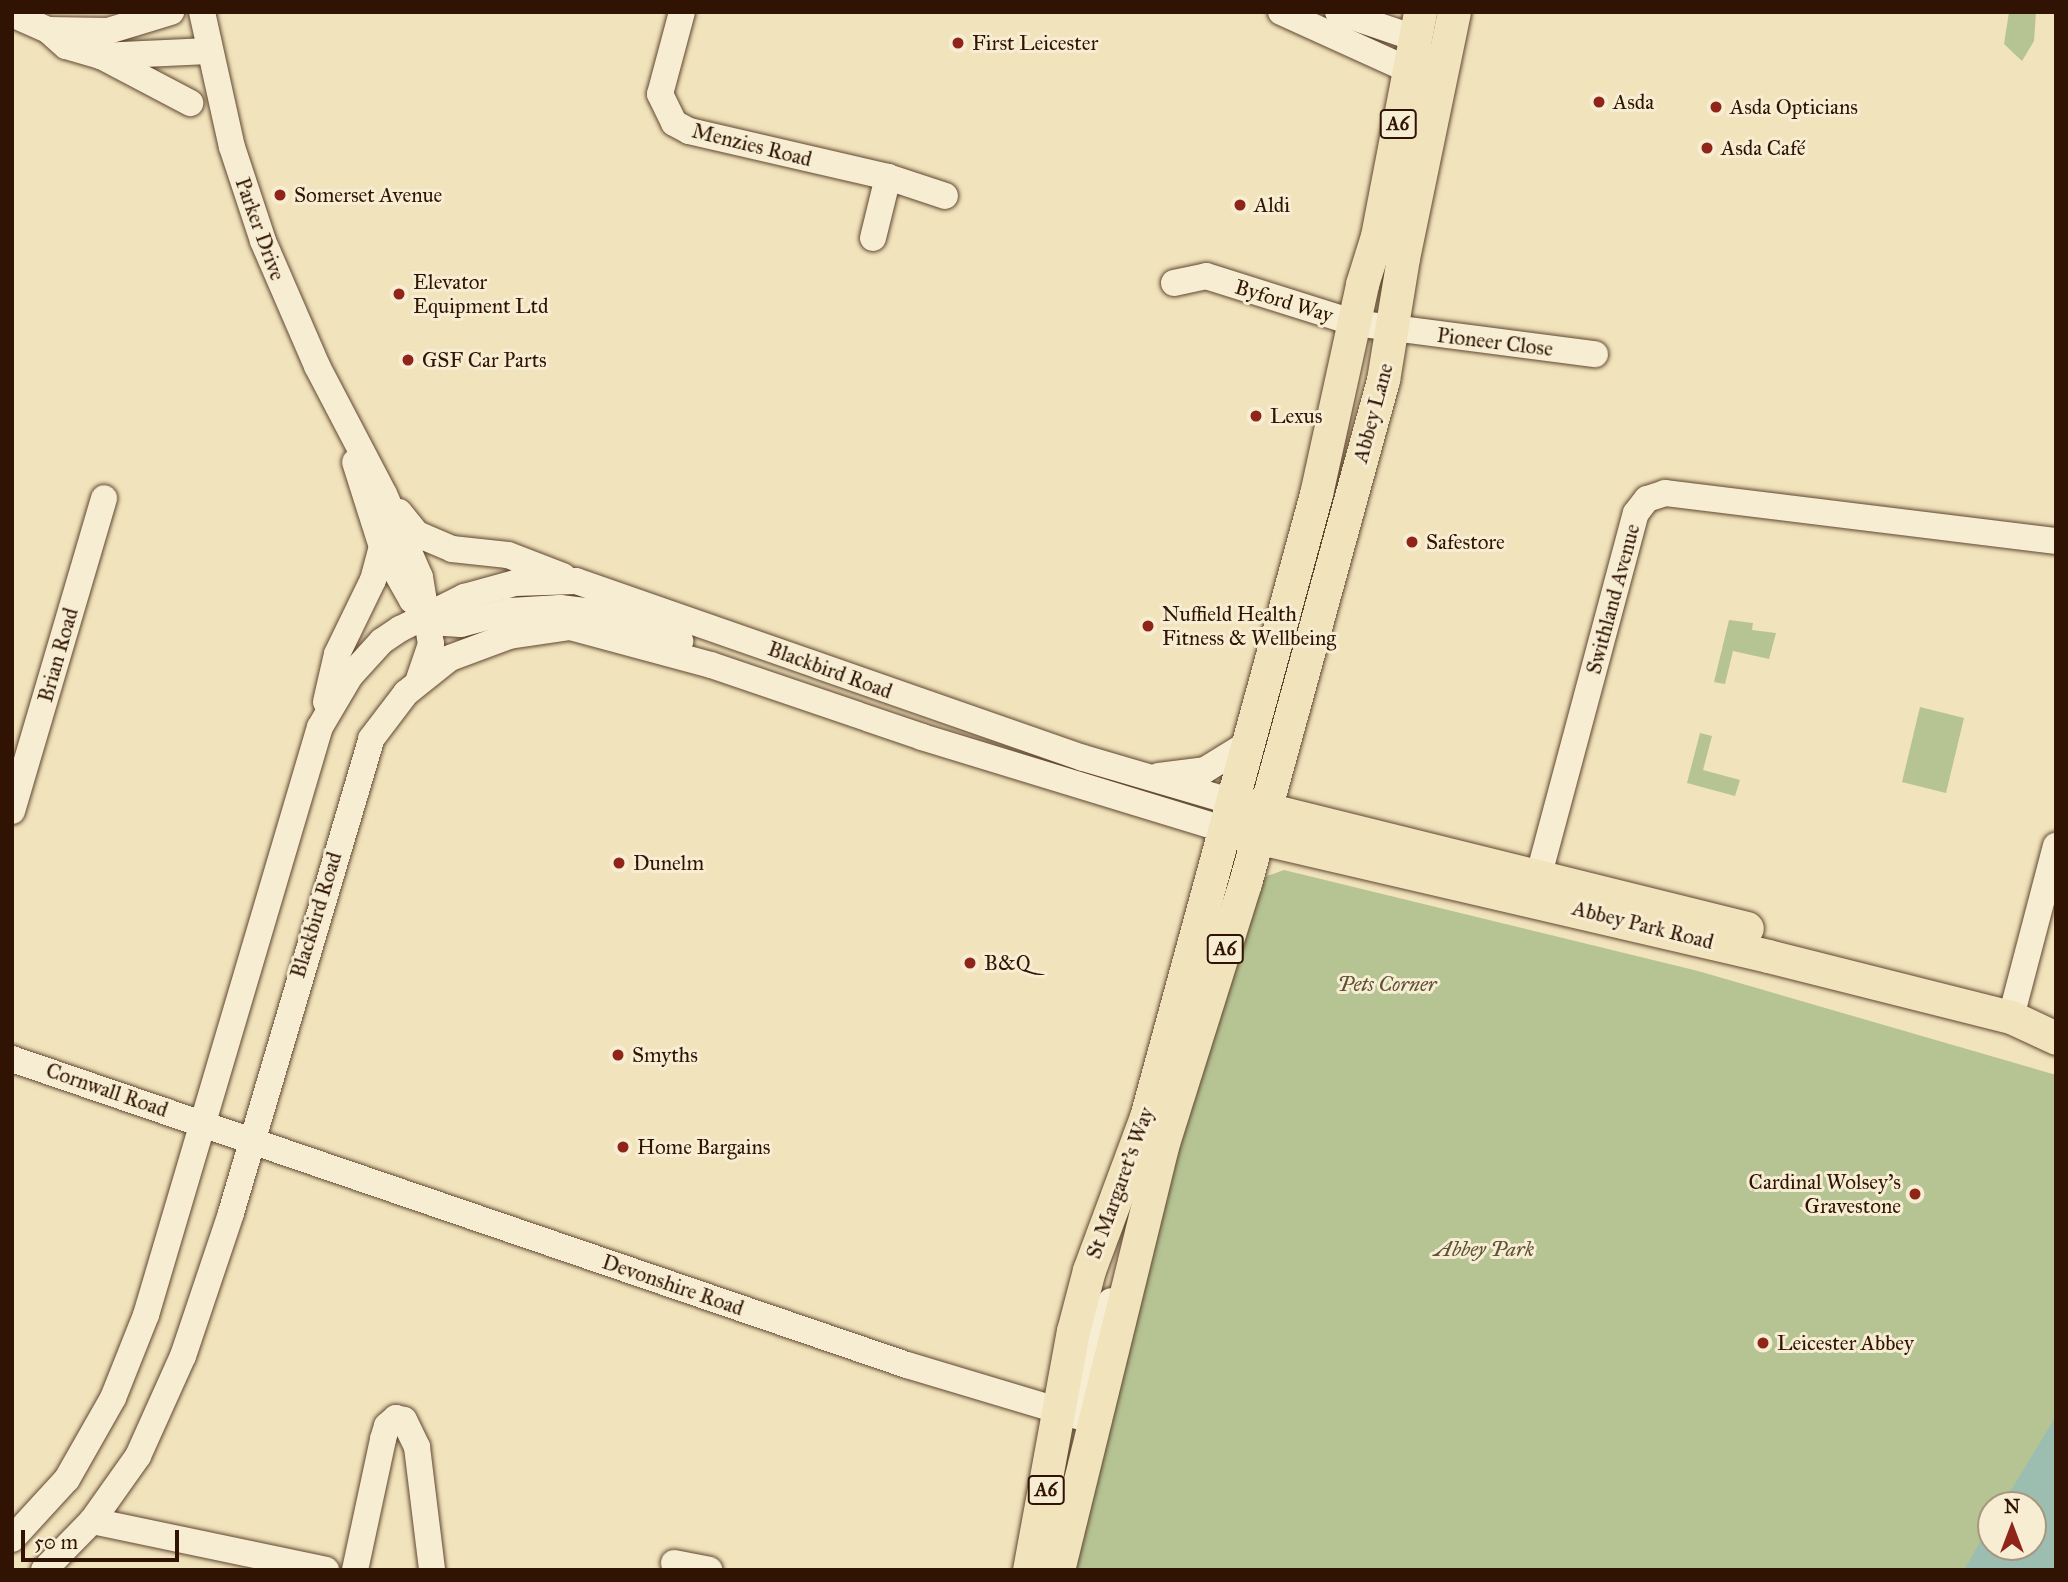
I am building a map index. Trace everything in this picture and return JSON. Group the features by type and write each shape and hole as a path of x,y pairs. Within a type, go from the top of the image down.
{"main road":[{"name":"Abbey Lane","path":"1245,819 1395,330 1403,258 1437,105 1453,17"},
{"name":"Abbey Lane","path":"1245,819 1247,744 1316,494 1377,236 1416,44"},
{"name":"Abbey Park Road","path":"1245,819 1536,886 2014,1008 2056,1013"},
{"name":"St Margaret's Way","path":"1058,1570 1245,819"},
{"name":"St Margaret's Way","path":"1029,1570 1058,1408 1089,1270 1146,1117 1245,819"},
{"name":"Abbey Park Road","path":"2014,1008 2056,1038"}],"street":[{"path":"48,30 108,31 171,12"},
{"name":"Parker Drive","path":"202,12 209,51 262,241 296,321 384,495 420,577 431,644 418,682"},
{"name":"Menzies Road","path":"682,12 660,94 674,123 689,131 888,177 945,196"},
{"path":"1281,12 1416,44 1453,17"},
{"path":"1338,12 1416,44 1437,105"},
{"path":"12,14 48,30 66,47 100,56 190,103"},
{"path":"100,56 209,51"},
{"path":"873,238 888,177"},
{"name":"Byford Way","path":"1174,283 1206,276 1355,323 1395,330"},
{"name":"Pioneer Close","path":"1395,330 1595,354"},
{"name":"Parker Drive","path":"352,434 357,478 382,547 412,600 428,615"},
{"name":"Swithland Avenue","path":"1536,886 1636,513 1647,499 1665,493 2056,541"},
{"name":"Parker Drive","path":"384,495 417,534 452,549 508,555 576,581"},
{"name":"Brian Road","path":"12,811 104,498"},
{"path":"320,727 337,654 373,580 382,547"},
{"name":"Blackbird Road","path":"12,1539 67,1479 113,1398 146,1315 320,727 350,676 382,641 464,597 515,583 576,581 1150,779 1245,819"},
{"name":"Blackbird Road","path":"428,615 445,623 461,624 510,611 593,612 690,645 711,665"},
{"name":"Blackbird Road","path":"44,1570 92,1521 138,1456 183,1356 253,1140 372,739 418,682 450,659 492,642 570,627 711,665 833,707 1245,819"},
{"path":"833,707 845,676"},
{"path":"1150,779 1205,770 1247,744"},
{"path":"2014,1008 2056,846"},
{"name":"Cornwall Road","path":"12,1059 203,1122"},
{"path":"203,1122 253,1140"},
{"name":"Devonshire Road","path":"253,1140 907,1365 1058,1408 1097,1422"},
{"path":"1058,1408 1075,1401 1108,1306 1139,1249"},
{"path":"355,1570 383,1439 387,1426 396,1418 404,1420 417,1447 432,1570"},
{"path":"92,1521 326,1570"},
{"path":"674,1563 709,1570"}],"green space":[{"path":"2009,12 2036,12 2034,41 2022,61 2004,44"},
{"path":"1729,620 1753,623 1752,630 1776,633 1769,659 1733,651 1725,684 1714,682"},
{"path":"1920,707 1964,718 1946,793 1902,782"},
{"path":"1700,733 1712,736 1703,770 1740,780 1735,796 1687,783"},
{"name":"Abbey Park","path":"1284,870 1698,971 2056,1075 2056,1570 1063,1570 1169,1172 1256,890 1267,876"}],"shaded area":[{"path":"2056,1416 2056,1570 1964,1570 1977,1547 1977,1561 2047,1561 2047,1491 2010,1491"}],"place":[{"name":"First Leicester","path":"958,43"},
{"name":"Asda","path":"1599,102"},
{"name":"Asda Opticians","path":"1716,107"},
{"name":"Asda Café","path":"1707,148"},
{"name":"Somerset Avenue","path":"280,195"},
{"name":"Aldi","path":"1240,205"},
{"name":"Elevator Equipment Ltd","path":"399,294"},
{"name":"GSF Car Parts","path":"408,360"},
{"name":"Lexus","path":"1256,416"},
{"name":"Safestore","path":"1412,542"},
{"name":"Nuffield Health Fitness & Wellbeing","path":"1148,626"},
{"name":"Dunelm","path":"619,863"},
{"name":"B&Q","path":"970,963"},
{"name":"Smyths","path":"618,1055"},
{"name":"Home Bargains","path":"623,1147"},
{"name":"Cardinal Wolsey's Gravestone","path":"1915,1194"},
{"name":"Leicester Abbey","path":"1763,1343"}],"park label":[{"name":"Pets Corner","path":"1387,984"}]}
